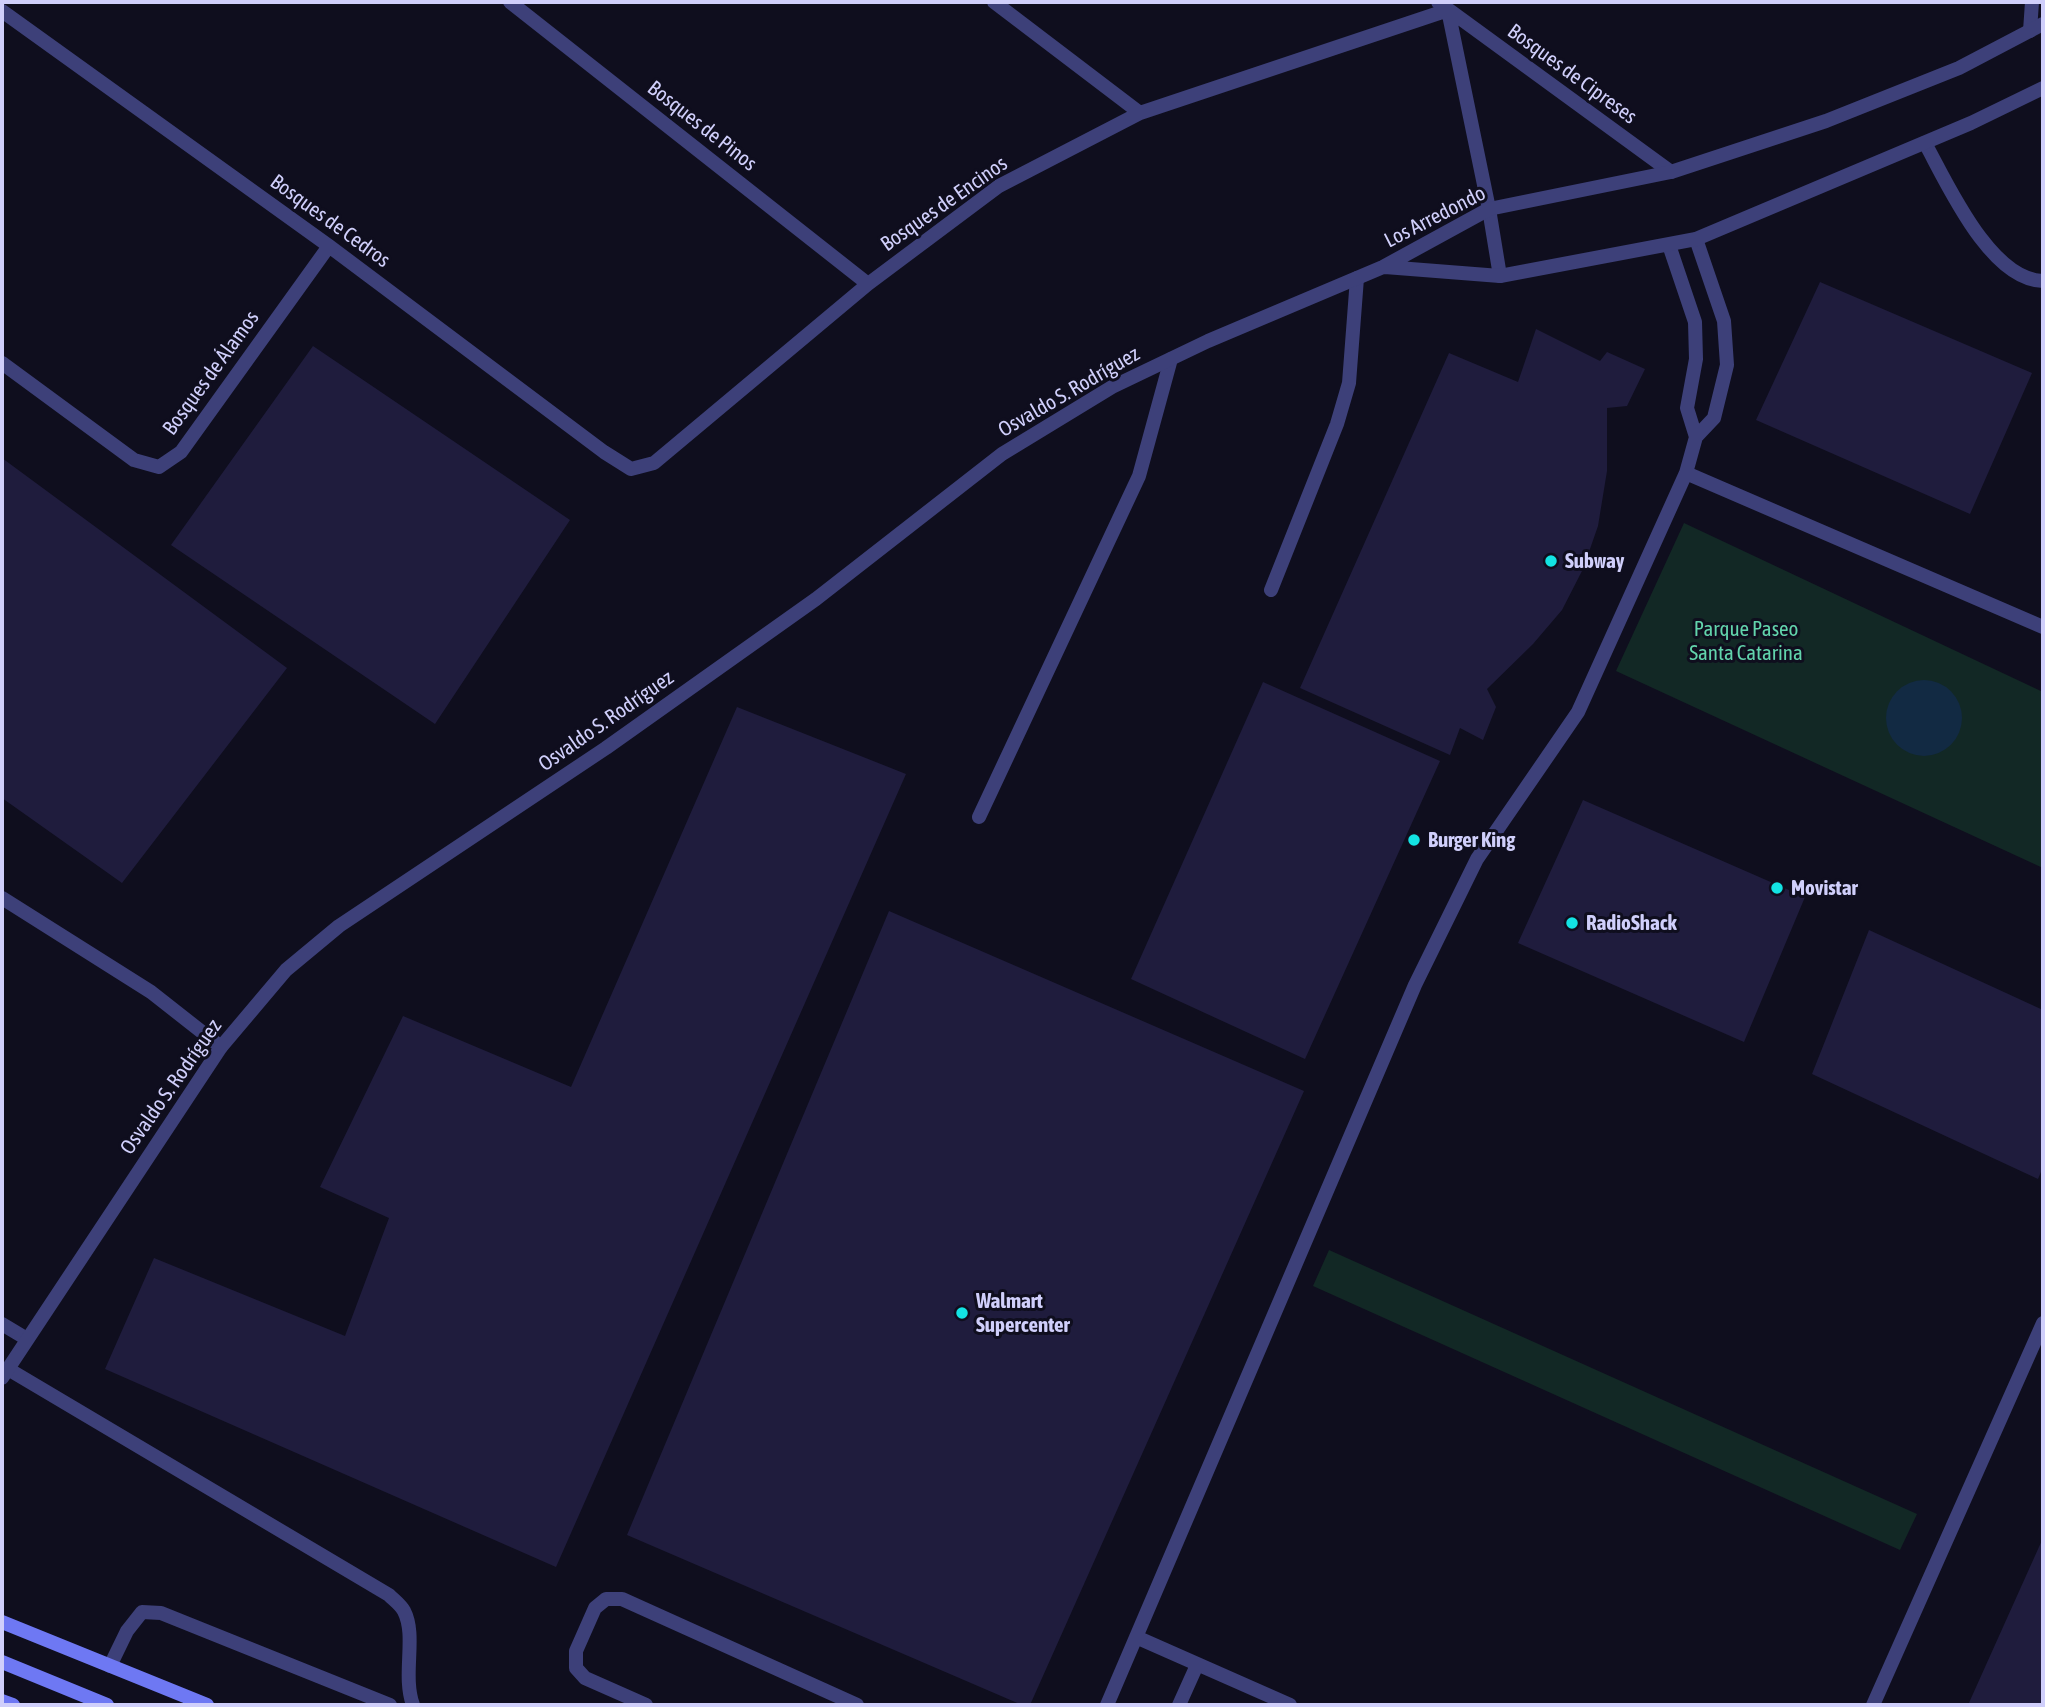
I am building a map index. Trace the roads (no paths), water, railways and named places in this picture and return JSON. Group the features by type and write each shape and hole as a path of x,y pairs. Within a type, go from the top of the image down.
{"main road":[{"path":"2,1622 207,1705"},
{"path":"2,1662 107,1705"},
{"path":"2,1701 13,1705"}],"street":[{"name":"Bosques de Pinos","path":"510,2 868,284"},
{"path":"993,2 1140,113"},
{"path":"2032,2 2037,28"},
{"name":"Bosques de Encinos","path":"631,469 654,463 868,284 999,186 1140,113 1443,6"},
{"path":"1443,6 1489,209 1500,276"},
{"name":"Bosques de Cipreses","path":"1443,6 1671,172"},
{"name":"Bosques de Cedros","path":"2,11 329,246 604,452 631,469"},
{"name":"Los Arredondo","path":"1383,267 1489,209 1671,172 1826,121 1959,68 2037,28"},
{"name":"Los Arredondo","path":"1383,267 1500,276 1696,239 1971,123 2043,88"},
{"path":"1925,143 1972,229 2006,265 2022,275 2043,281"},
{"path":"1107,1705 1415,985 1477,859 1578,712 1685,473 1696,437 1714,418 1727,365 1724,321 1696,239"},
{"path":"1669,245 1695,322 1696,359 1687,408 1696,437"},
{"name":"Bosques de Álamos","path":"2,363 134,460 159,467 181,452 329,246"},
{"name":"Osvaldo S. Rodríguez","path":"5,1374 221,1047 286,970 340,926 650,717 816,599 1002,454 1111,387 1208,341 1383,267"},
{"path":"1271,590 1338,425 1349,383 1357,278"},
{"path":"979,817 1139,476 1171,359"},
{"path":"1685,473 2043,627"},
{"path":"2,898 151,992 221,1047"},
{"path":"1872,1705 2043,1323"},
{"path":"2,1324 27,1339"},
{"path":"5,1374 388,1595 404,1609 409,1628 408,1681 413,1705"},
{"path":"646,1705 585,1678 576,1668 576,1651 585,1630 595,1608 606,1599 622,1599 858,1705"},
{"path":"110,1666 127,1631 142,1612 161,1613 390,1705"},
{"path":"1136,1637 1290,1705"},
{"path":"1179,1705 1198,1665"}],"water":[{"path":"1924,680 1938,683 1951,691 1959,704 1962,718 1959,732 1951,745 1938,753 1924,756 1910,753 1897,745 1889,732 1886,718 1889,704 1897,691 1910,683"}],"place":[{"name":"Subway","path":"1551,561"},
{"name":"Burger King","path":"1414,840"},
{"name":"Movistar","path":"1777,888"},
{"name":"RadioShack","path":"1572,923"},
{"name":"Walmart Supercenter","path":"962,1313"}],"park label":[{"name":"Parque Paseo Santa Catarina","path":"1746,641"}]}
